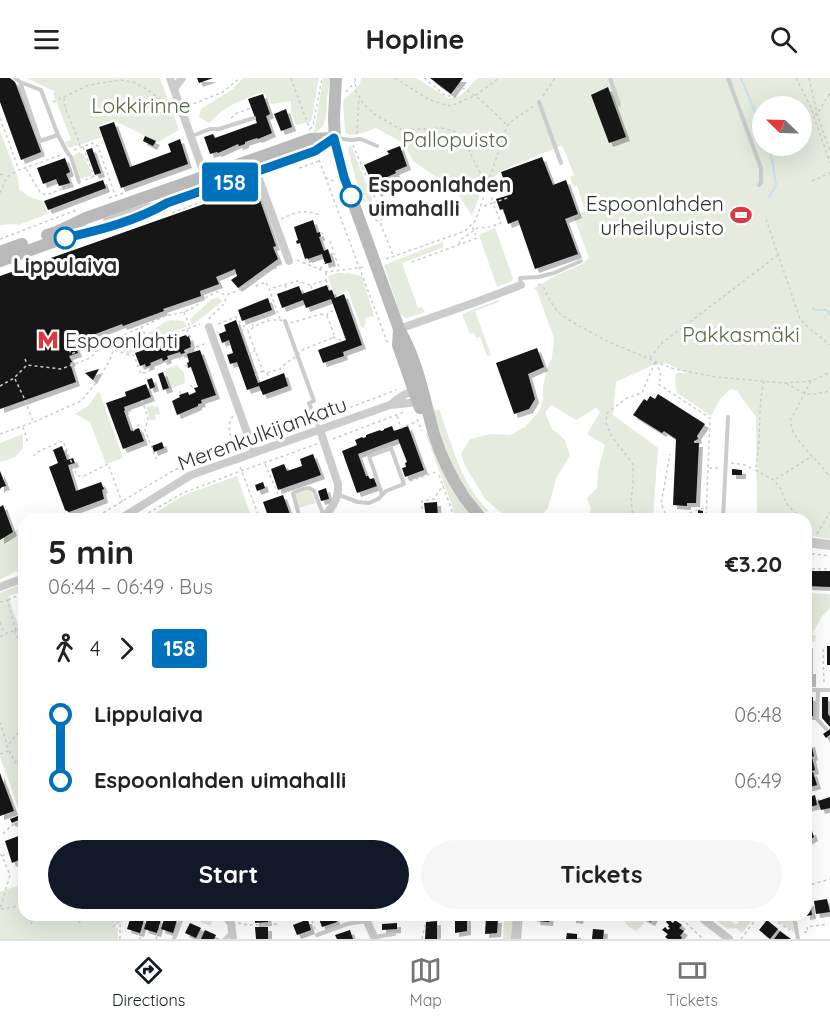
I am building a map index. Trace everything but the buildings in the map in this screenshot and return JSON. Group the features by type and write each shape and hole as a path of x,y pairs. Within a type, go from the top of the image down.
{"main road":[{"path":"336,78 334,138 347,184 399,329 407,342 413,399 435,435 454,479 477,513"},
{"path":"0,252 57,232 86,218 166,197 209,189 315,151 334,138"},
{"path":"0,261 58,240 150,213 166,197 205,177 311,139 334,138"}],"street":[{"path":"170,78 209,189"},
{"path":"174,89 182,78"},
{"path":"252,160 289,261"},
{"path":"399,329 493,296 521,283"},
{"path":"208,325 253,448"},
{"name":"Merenkulkijankatu","path":"130,513 191,475 253,448 320,430 413,399"},
{"path":"320,430 338,484 338,495 327,513"},
{"path":"812,543 830,545"},
{"path":"0,587 18,580"},
{"path":"367,921 375,939"},
{"path":"516,939 518,921"},
{"path":"706,921 729,939"}],"lane":[{"path":"15,78 41,90 58,135 71,157 79,182"},
{"path":"610,78 619,105"},
{"path":"728,78 761,168 759,185"},
{"path":"20,82 40,141 58,135"},
{"path":"539,102 561,163"},
{"path":"190,137 210,129 219,129 254,118"},
{"path":"334,138 361,139 377,146"},
{"path":"148,205 166,197"},
{"path":"105,220 166,197"},
{"path":"521,283 520,278 554,273 580,261"},
{"path":"283,321 314,401 309,403 320,430"},
{"path":"723,513 728,417"},
{"path":"338,495 369,503 378,499 386,490 404,484 391,448 369,456 382,494"},
{"path":"298,513 293,493 312,488 321,513"},
{"path":"812,690 830,690"},
{"path":"821,690 817,719 826,729"},
{"path":"174,939 181,921"},
{"path":"317,935 356,921"},
{"path":"795,921 798,936"},
{"path":"225,939 235,931"},
{"path":"375,939 394,934"}],"path":[{"path":"185,107 223,92 240,78"},
{"path":"291,78 310,130 313,126 322,78"},
{"path":"355,78 357,91 363,103 374,114 400,129 442,128 454,131 467,147 488,184 501,223 492,227 477,228 459,241 460,244"},
{"path":"395,78 428,99 451,106 476,95 499,78"},
{"path":"424,78 446,96 450,96 460,87 476,95 507,126"},
{"path":"382,260 465,231 471,226 480,208 507,126 539,102 555,78"},
{"path":"796,78 813,115 830,163"},
{"path":"809,78 830,151"},
{"path":"47,106 89,84 121,80 134,82 174,110"},
{"path":"813,115 818,114 830,93"},
{"path":"360,96 358,122 353,140 382,215 381,225"},
{"path":"64,97 64,107 93,177"},
{"path":"231,118 237,113 252,108"},
{"path":"0,117 19,170"},
{"path":"0,193 7,177 19,170 93,143 98,146 115,196 104,200"},
{"path":"315,151 390,349"},
{"path":"25,168 40,192 46,195 106,173"},
{"path":"812,181 830,173"},
{"path":"0,174 7,177"},
{"path":"480,208 510,197"},
{"path":"364,199 370,218 381,225 393,256"},
{"path":"0,239 82,208"},
{"path":"293,208 295,213"},
{"path":"281,219 300,211 320,215"},
{"path":"766,219 800,319 830,345"},
{"path":"412,262 477,238 471,226"},
{"path":"320,234 326,232"},
{"path":"330,241 340,270"},
{"path":"649,359 662,343 778,255"},
{"path":"0,434 81,402 97,382 120,337 165,316 195,307 214,293 225,295 237,291 294,259 326,272 366,267"},
{"path":"320,270 325,262"},
{"path":"326,272 330,290"},
{"path":"254,280 256,286 266,282 283,321"},
{"path":"269,289 297,281 310,285 326,280"},
{"path":"521,283 533,281 544,288 559,313 572,322 609,342 671,368 733,379 785,383 811,381 830,372"},
{"path":"285,285 287,291"},
{"path":"310,285 312,291"},
{"path":"212,287 214,293"},
{"path":"208,325 211,315 222,306 226,299 225,295"},
{"path":"327,316 335,310"},
{"path":"184,312 194,348"},
{"path":"265,313 268,321"},
{"path":"141,327 149,343 236,316 240,323 248,329 240,331"},
{"path":"249,319 253,327"},
{"path":"333,337 341,340 345,338"},
{"path":"179,359 186,354 185,351 214,340"},
{"path":"326,341 328,347"},
{"path":"67,344 71,354 92,346 115,345"},
{"path":"27,365 61,369 88,359 103,344"},
{"path":"114,349 134,355 141,374 152,370 149,366"},
{"path":"248,354 256,351"},
{"path":"25,359 27,365"},
{"path":"655,361 661,374 658,384 710,418 706,513"},
{"path":"632,513 633,464 612,438 606,423 607,413 627,398 642,393 655,361"},
{"path":"0,386 14,378 27,365"},
{"path":"255,375 263,371"},
{"path":"267,373 269,379"},
{"path":"14,378 26,400 34,422"},
{"path":"755,470 760,444 764,381"},
{"path":"811,381 789,425 792,432 825,469 830,478"},
{"path":"785,383 803,394 830,391"},
{"path":"190,385 194,388"},
{"path":"103,513 174,470 234,447 253,448 316,420 403,387 413,399 422,431"},
{"path":"180,391 181,395"},
{"path":"148,513 183,493 396,415 413,399"},
{"path":"142,400 148,419 145,430 141,431 143,438"},
{"path":"125,408 128,412 131,410"},
{"path":"234,447 228,423 239,408"},
{"path":"396,415 401,428 418,422"},
{"path":"133,431 140,423"},
{"path":"23,426 28,443"},
{"path":"145,430 157,460"},
{"path":"33,456 63,441 77,476 84,476 108,464 122,502"},
{"path":"665,513 661,504 670,454"},
{"path":"774,480 813,456"},
{"path":"265,463 278,494 288,491 293,493"},
{"path":"708,468 745,465 755,470 774,480 789,507 796,513"},
{"path":"241,471 258,513"},
{"path":"404,484 438,471 453,513"},
{"path":"113,477 117,476"},
{"path":"423,513 422,501 435,499 443,485"},
{"path":"690,513 706,507"},
{"path":"812,541 830,512"},
{"path":"812,554 830,556"},
{"path":"812,568 830,569"},
{"path":"0,602 18,595"},
{"path":"7,600 18,639"},
{"path":"0,622 4,634"},
{"path":"0,637 18,630"},
{"path":"821,690 824,650"},
{"path":"0,722 9,751 18,765"},
{"path":"8,745 18,733"},
{"path":"0,754 9,751"},
{"path":"3,834 10,826 18,822"},
{"path":"9,853 1,855 10,875 0,910 18,906"},
{"path":"812,884 830,879"},
{"path":"79,921 81,927"},
{"path":"113,927 120,921"},
{"path":"120,921 120,939"},
{"path":"141,939 146,921"},
{"path":"156,939 161,921"},
{"path":"312,921 317,935"},
{"path":"683,921 704,939"},
{"path":"741,939 754,921"},
{"path":"776,921 798,936 808,932 807,927 828,924"},
{"path":"235,931 248,925 279,924"},
{"path":"422,939 425,925"}],"green space":[{"name":"Lokkirinne","path":"26,78 160,78 179,130 158,142 113,120 98,126 102,137 69,148 65,142 71,140 53,93 56,92"},
{"path":"243,78 319,78 311,122 296,125 291,111 291,101 271,104 263,92 227,108 209,123 199,117 201,109 233,89"},
{"path":"323,78 330,78 326,118 322,127 314,133"},
{"path":"361,78 416,78 448,98 460,96 478,78 830,78 830,539 812,536 812,513 757,513 756,417 737,391 731,389 721,398 711,416 677,393 676,373 687,373 666,363 653,365 616,382 613,415 658,448 653,513 589,513 591,509 587,498 597,488 598,471 605,445 587,434 600,412 596,408 576,420 552,405 545,412 552,429 565,440 570,455 556,479 548,508 543,513 502,513 486,500 465,466 461,454 470,439 491,434 510,435 525,427 540,410 547,368 552,358 554,338 534,288 582,264 589,258 574,218 585,211 577,185 573,186 570,177 574,175 563,147 560,146 501,171 484,183 472,216 456,191 413,161 403,143 376,128 356,134 345,133 343,101 360,84"},
{"path":"0,131 18,178 19,189 28,196 44,202 48,214 18,225 0,225"},
{"path":"351,145 379,216 373,215 356,181 348,149"},
{"path":"79,152 84,155 92,175 82,179 79,177 73,156"},
{"path":"495,228 513,278 512,281 497,287 479,235"},
{"path":"443,242 444,247 402,263 418,308 422,307 425,312 407,319 400,314 384,265"},
{"path":"338,273 362,276 374,316 364,318 366,322 364,328 361,327 348,291 334,296 328,276"},
{"path":"218,298 222,301 192,325 190,319 212,299"},
{"path":"498,300 499,302 475,311 491,355 487,356 480,337 476,338 474,332 470,334 462,314"},
{"path":"171,320 184,321 187,327 149,340 147,334"},
{"path":"143,335 147,345 152,345 129,354 118,349 126,340"},
{"path":"177,365 184,373 185,383 170,389 164,370"},
{"path":"99,391 123,458 106,464 90,422 75,414 88,406"},
{"path":"158,406 160,414 155,415 156,419 150,421 146,407"},
{"path":"439,409 464,477 479,501 489,511 486,512 475,502 459,479 432,412"},
{"path":"426,431 438,458 470,513 455,513"},
{"path":"23,434 23,448 15,457 0,462 0,443"},
{"path":"237,476 250,513 155,513 184,495"},
{"path":"306,490 311,491 316,503 299,508 295,496"},
{"path":"18,530 18,569 0,579 0,541"},
{"path":"18,586 18,593 8,596 18,624 18,807 0,757 0,593"},
{"path":"812,593 830,594 830,608 822,616 812,634"},
{"path":"812,634 816,636 815,642 812,642"},
{"path":"18,885 18,921 122,921 114,927 118,928 118,939 0,939 0,892"},
{"path":"199,921 212,921 210,926"},
{"path":"504,921 513,921 512,939 503,939"},
{"path":"625,921 645,922 637,931"},
{"path":"717,921 731,921 736,925 739,921 751,921 742,933 736,928 728,929"},
{"path":"778,921 794,921 795,933"}],"waterway":[{"path":"741,78 752,104"},
{"path":"769,197 776,185 771,156"},
{"path":"813,308 814,310 826,310 830,315"}],"bus line":[{"name":"158","path":"65,238 150,213 167,203 315,151 334,138 351,196"}],"place":[{"name":"Espoonlahden uimahalli","path":"351,196"},
{"name":"Espoonlahden urheilupuisto","path":"741,215"},
{"name":"Lippulaiva","path":"65,238"},
{"name":"Espoonlahti","path":"48,340"}],"park label":[{"name":"Pallopuisto","path":"455,139"},
{"name":"Pakkasmäki","path":"741,334"}]}
